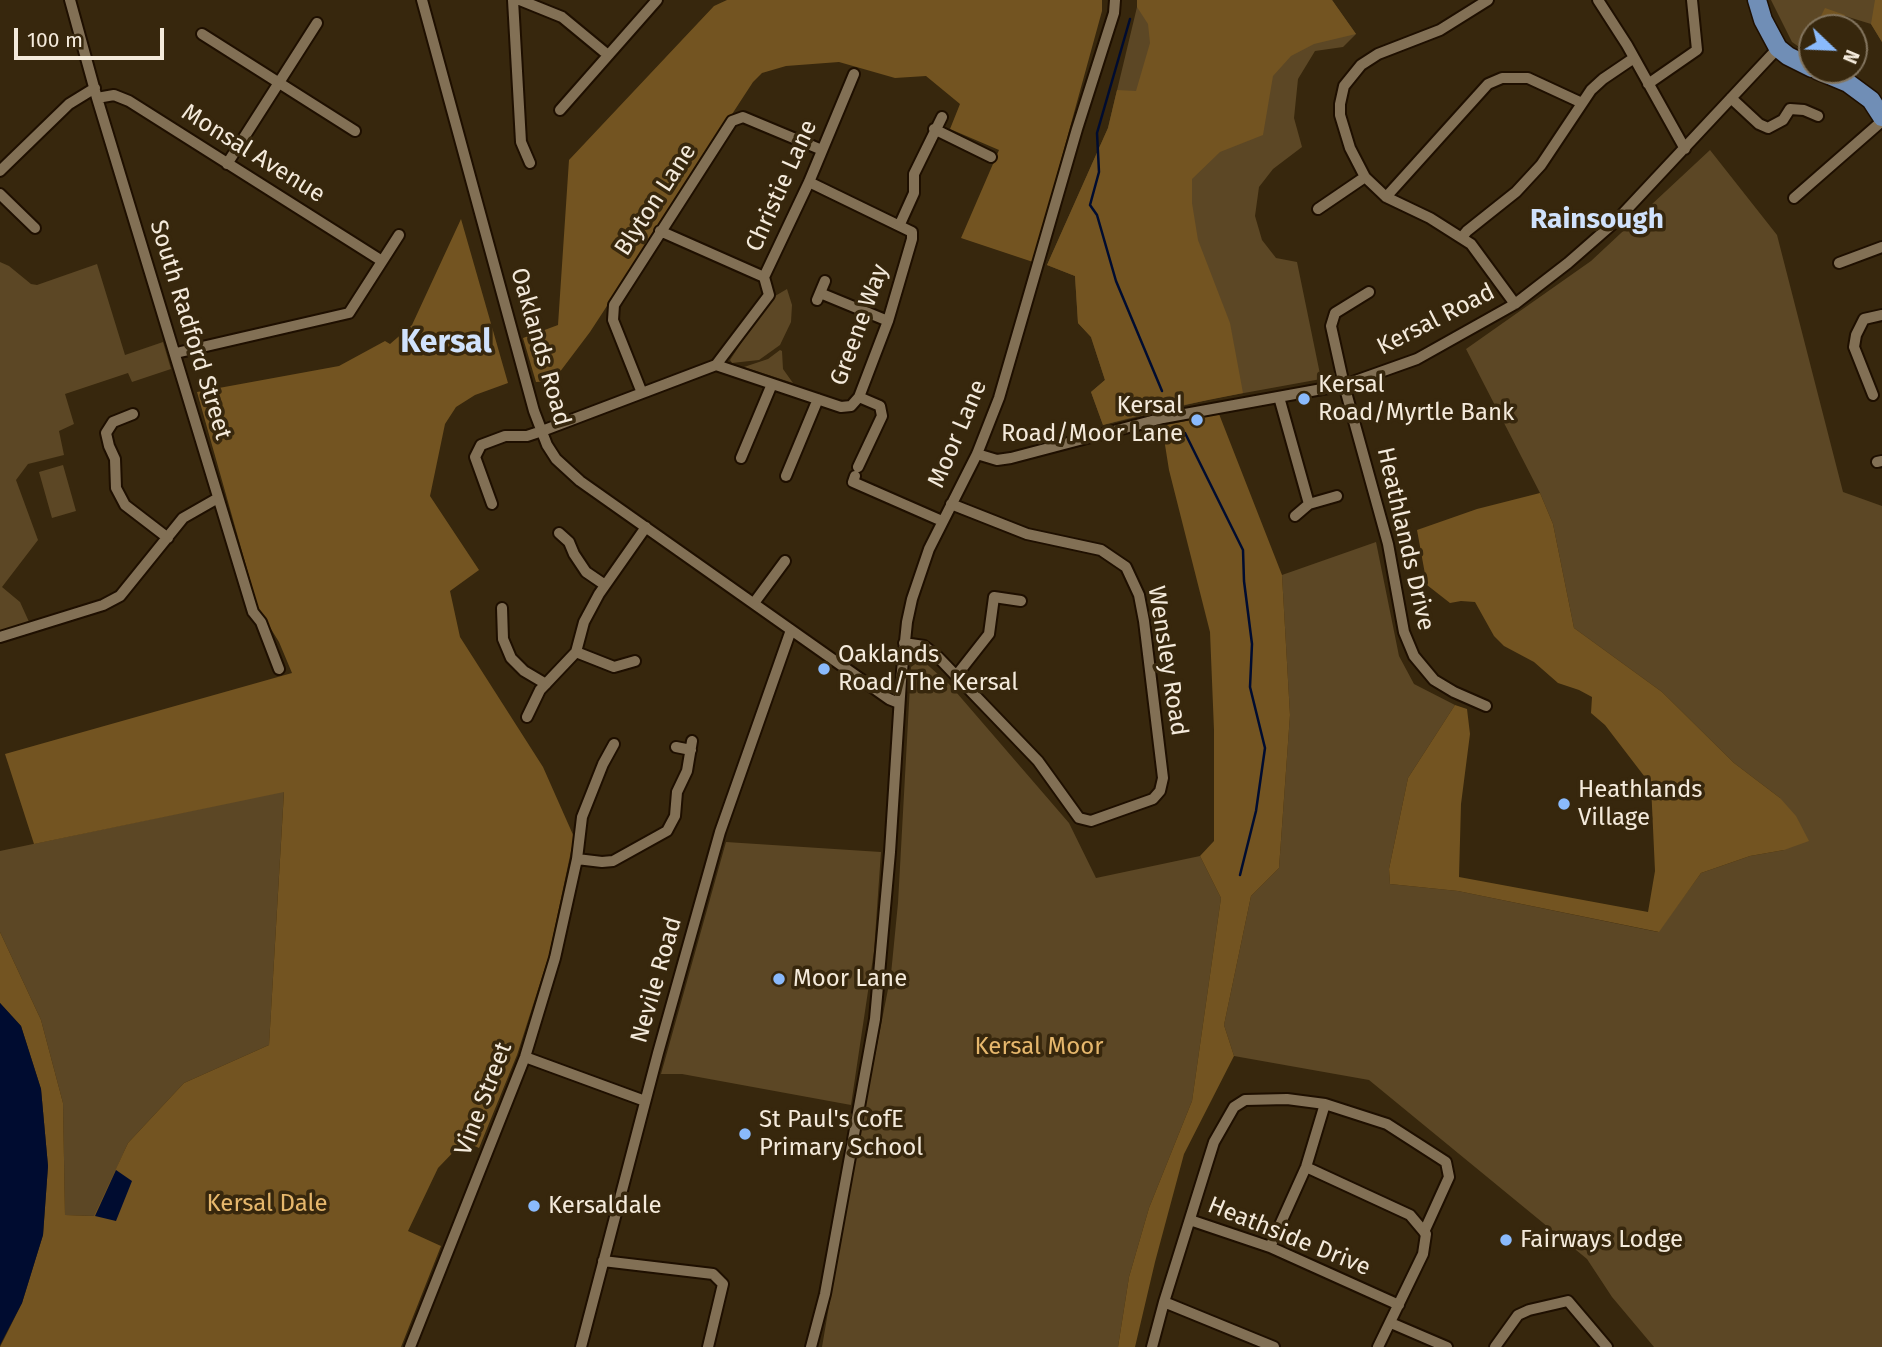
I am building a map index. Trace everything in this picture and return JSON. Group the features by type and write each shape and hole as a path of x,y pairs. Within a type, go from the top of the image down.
{"main road":[{"path":"1757,0 1763,20 1779,48 1798,61"},
{"path":"1850,84 1877,97 1882,119"}],"street":[{"name":"South Radford Street","path":"70,0 253,612 261,622 278,669"},
{"name":"Oaklands Road","path":"422,0 518,353 542,431 552,452 568,471 889,699 900,703"},
{"path":"513,0 521,142 530,163"},
{"path":"520,0 562,17 608,55"},
{"path":"560,110 657,0"},
{"name":"Moor Lane","path":"811,1347 825,1294 875,1019 886,916 904,643 912,599 929,550 977,454 999,398 1077,129 1114,13 1115,0"},
{"path":"1598,0 1685,149"},
{"path":"1648,85 1697,50 1692,0"},
{"path":"1482,2 1440,30 1369,58 1347,81 1341,96 1340,116 1350,148 1365,177 1386,197 1430,218 1461,237 1478,252 1514,304"},
{"path":"227,164 317,23"},
{"path":"202,34 355,131"},
{"name":"Kersal Road","path":"977,454 997,460 1011,458 1163,418 1343,385 1417,359 1514,304 1568,263 1616,221 1779,48"},
{"path":"1461,237 1516,192 1541,165 1582,103 1603,79 1634,58"},
{"name":"Christie Lane","path":"716,365 769,295 764,277 854,74"},
{"path":"1386,197 1475,95 1488,84 1502,78 1528,78 1582,103"},
{"name":"Monsal Avenue","path":"96,93 114,95 130,101 382,261"},
{"path":"0,171 69,104 96,93"},
{"path":"1731,98 1759,124 1768,128 1783,120 1790,108 1818,116"},
{"name":"Blyton Lane","path":"642,393 613,320 614,305 733,121 743,117 822,150"},
{"path":"808,182 900,224 914,193 914,174 942,117"},
{"path":"1794,198 1882,119"},
{"path":"934,129 992,157"},
{"path":"1318,209 1365,177"},
{"path":"0,194 35,228"},
{"name":"Greene Way","path":"716,365 846,407 854,404 888,321 912,239 910,229 900,224"},
{"path":"660,231 764,277"},
{"path":"176,353 349,313 399,235"},
{"path":"1839,264 1882,247"},
{"path":"825,281 818,296 888,321"},
{"name":"Heathlands Drive","path":"1369,292 1344,306 1332,319 1331,326 1343,385 1388,544 1404,632 1408,644 1434,680 1486,706"},
{"path":"1873,395 1854,346 1864,320 1882,315"},
{"path":"492,504 475,457 481,445 505,436 527,436 542,431 716,365"},
{"path":"741,458 772,384"},
{"path":"859,397 880,406 882,416 855,475 942,521"},
{"path":"1279,397 1309,504"},
{"path":"786,476 818,399"},
{"path":"133,414 106,422 106,433 115,459 118,493 130,509 168,538"},
{"path":"475,492 486,488"},
{"path":"1295,516 1309,504 1337,496"},
{"path":"0,637 103,605 120,596 183,518 218,498"},
{"name":"Wensley Road","path":"951,505 1027,534 1101,550 1119,561 1132,576 1144,621 1163,785 1160,791 1153,799 1091,821 1079,818 1038,761 956,676"},
{"path":"527,717 546,684 576,652 584,622 605,585 646,527"},
{"path":"559,533 569,542 586,572 605,585"},
{"path":"754,603 785,561"},
{"path":"904,643 924,646 956,676 989,634 993,597 1021,601"},
{"path":"502,608 503,639 511,658 524,671 546,684"},
{"name":"Nevile Road","path":"581,1347 645,1101 720,832 791,630"},
{"path":"576,652 614,667 635,661"},
{"path":"577,859 602,862 613,860 667,831 675,817 677,792 687,771 692,746 677,747"},
{"name":"Vine Street","path":"410,1347 525,1057 555,958 577,859 582,817 607,749"},
{"path":"525,1057 645,1101"},
{"name":"Heathside Drive","path":"1378,1347 1391,1323 1423,1254 1424,1232 1449,1177 1446,1162 1387,1124 1325,1104 1245,1100 1234,1107 1214,1142 1190,1220 1270,1247 1399,1305"},
{"path":"1270,1247 1306,1167 1325,1104"},
{"path":"1306,1167 1410,1215 1424,1232"},
{"path":"1152,1347 1190,1220"},
{"path":"603,1261 713,1274 723,1284 708,1347"},
{"path":"1495,1347 1518,1315 1568,1301 1607,1347"},
{"path":"1164,1302 1274,1347"},
{"path":"1391,1323 1447,1347"}],"green space":[{"path":"727,0 1102,0 1102,11 1033,262 961,238 999,150 950,129 960,104 926,76 895,78 839,62 786,66 762,73 753,82 590,332 553,381 536,382 523,338 558,325 569,160 714,6"},
{"path":"1137,0 1332,0 1356,34 1343,47 1315,51 1298,79 1294,118 1302,147 1273,169 1259,187 1255,216 1262,240 1276,258 1297,262 1321,379 1211,399 1103,425 1091,392 1105,380 1091,337 1078,323 1075,276 1047,265 1108,128"},
{"path":"1137,0 1332,0 1356,34 1314,44 1291,56 1273,76 1263,135 1220,152 1192,179 1192,203 1198,240 1230,323 1243,393 1159,410 1103,425 1091,392 1105,380 1091,337 1078,323 1075,276 1047,265 1108,128 1117,90 1136,91 1150,43 1148,24 1137,7"},
{"path":"1771,0 1882,0 1882,42 1868,23 1868,14 1798,14 1798,46 1792,42"},
{"path":"1875,0 1882,0 1882,42 1871,24"},
{"path":"1825,8 1842,14 1822,14"},
{"path":"1710,150 1777,235 1843,492 1882,506 1882,1347 1654,1347 1612,1297 1587,1259 1369,1080 1234,1056 1224,1025 1251,896 1279,868 1290,715 1282,575 1376,542 1399,656 1414,684 1455,705 1408,778 1389,869 1390,884 1458,891 1658,932 1701,873 1750,856 1784,850 1780,798 1734,763 1662,692 1574,628 1553,524 1540,493 1466,349 1591,261"},
{"name":"Kersal Dale","path":"461,219 508,383 475,395 456,407 445,424 430,496 479,570 450,591 460,637 543,767 574,837 549,955 517,1055 479,1148 464,1141 438,1168 408,1231 441,1246 401,1347 0,1347 22,1303 43,1235 48,1166 41,1089 21,1026 0,1003 0,932 41,1020 63,1103 65,1215 94,1216 128,1143 184,1083 269,1045 284,792 34,844 5,754 292,673 279,642 258,608 197,392 339,366 385,341 390,344 412,325"},
{"path":"0,262 31,284 37,285 97,264 125,355 163,342 171,369 132,382 128,373 65,394 74,424 59,431 64,455 28,464 16,480 38,540 2,587 20,602 30,624 0,632"},
{"path":"787,289 792,305 791,322 780,345 759,360 732,363 730,360 770,299"},
{"path":"780,350 783,369 793,383 744,367 768,359"},
{"path":"1219,414 1282,575 1290,715 1279,868 1251,896 1224,1025 1234,1056 1184,1154 1135,1347 1118,1347 1129,1277 1149,1208 1192,1101 1221,898 1200,856 1214,841 1214,730 1210,632 1169,470 1162,426"},
{"path":"63,465 76,511 52,518 39,472"},
{"path":"1540,493 1553,524 1574,628 1662,692 1734,763 1780,798 1796,816 1809,841 1784,850 1750,856 1701,873 1659,932 1458,891 1390,884 1389,869 1408,778 1455,705 1467,709 1470,734 1461,804 1459,877 1648,912 1655,871 1651,785 1605,725 1591,713 1592,697 1558,683 1534,662 1504,646 1494,636 1475,602 1450,603 1427,585 1417,530 1477,509"},
{"name":"Kersal Moor","path":"921,659 950,685 1069,823 1096,878 1200,856 1221,898 1192,1101 1149,1208 1129,1277 1118,1347 822,1347 851,1177 891,974 898,903 911,667"},
{"path":"284,791 269,1045 184,1083 128,1143 95,1216 65,1215 63,1103 41,1020 0,932 0,851"},
{"name":"Moor Lane","path":"726,842 881,852 874,951 851,1105 682,1074 661,1074"}],"water":[{"path":"0,1003 21,1026 41,1089 48,1166 43,1235 22,1303 0,1345"},
{"path":"116,1170 132,1181 116,1221 95,1216"}],"waterway":[{"path":"1130,19 1097,133 1099,172 1090,205 1097,215 1116,281 1162,391"},
{"path":"1185,433 1243,550 1252,644 1250,687 1265,748 1256,811 1240,875"}],"place":[{"name":"Kersal Road/Myrtle Bank","path":"1304,399"},
{"name":"Kersal Road/Moor Lane","path":"1197,420"},
{"name":"Oaklands Road/The Kersal","path":"824,669"},
{"name":"Heathlands Village","path":"1564,804"},
{"name":"Moor Lane","path":"779,979"},
{"name":"St Paul's CofE Primary School","path":"745,1134"},
{"name":"Kersaldale","path":"534,1206"},
{"name":"Fairways Lodge","path":"1506,1240"}],"district":[{"name":"Rainsough","path":"1597,220"},
{"name":"Kersal","path":"446,343"}]}
